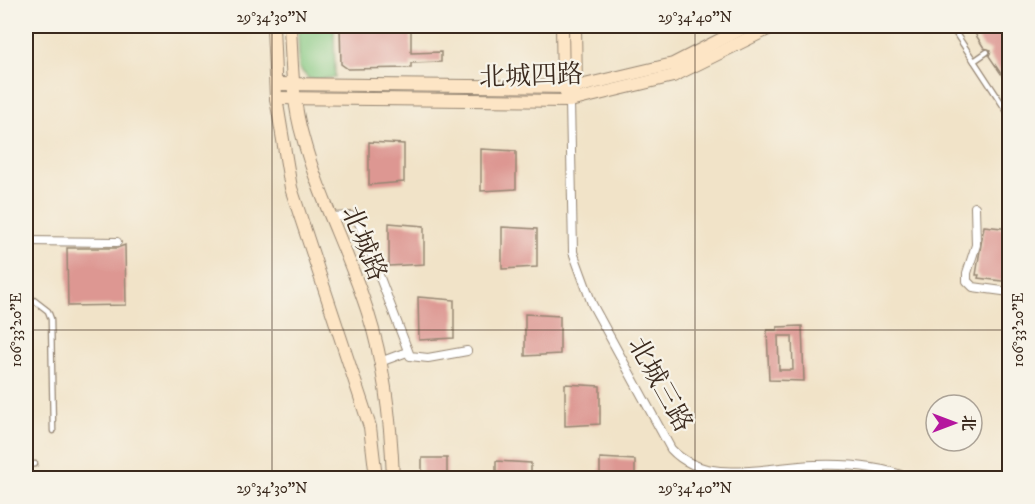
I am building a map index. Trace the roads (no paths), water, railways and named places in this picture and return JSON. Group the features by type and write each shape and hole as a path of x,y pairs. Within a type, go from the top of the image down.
{"main road":[{"name":"北城路","path":"273,26 276,98 291,188 370,427 376,478"},
{"name":"北城路","path":"290,26 292,84 302,137 330,217 368,312 380,362 392,439 393,478"},
{"name":"北城三路","path":"562,26 570,101"},
{"name":"北城三路","path":"569,86 575,26"},
{"name":"北城四路","path":"276,84 569,86 673,64 747,26"},
{"name":"北城四路","path":"276,98 570,101 673,76 774,26"}],"street":[{"name":"北城三路","path":"570,101 573,252 592,304 670,449 682,461 697,469 721,471 814,465 866,466 909,478"},
{"path":"975,207 976,245 967,273 967,281 973,286 1010,291"},
{"path":"330,217 351,216 359,223 410,356 428,358 467,351"},
{"path":"26,241 117,242"},
{"path":"380,362 407,352"}],"lane":[{"path":"951,26 1010,116"},
{"path":"974,61 987,52"},
{"path":"26,294 48,311 51,319 53,431"},
{"path":"26,465 34,464"}]}
